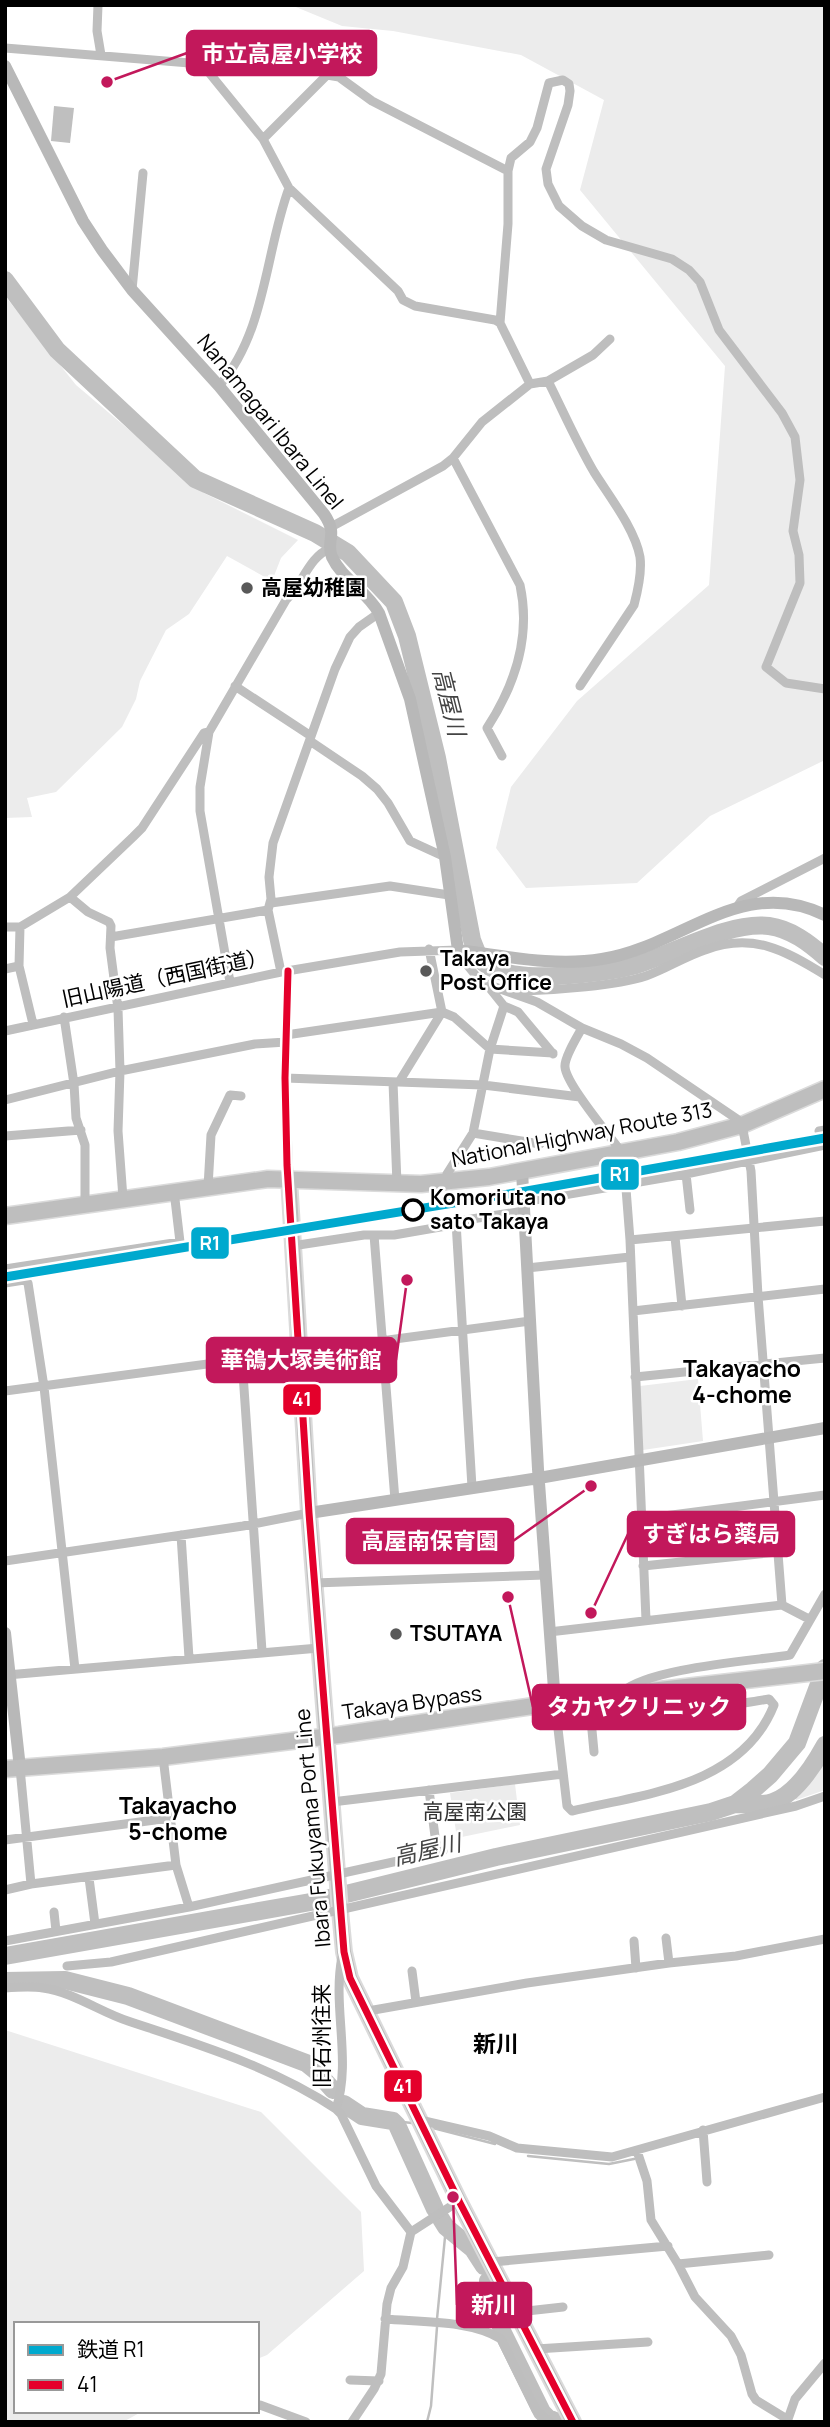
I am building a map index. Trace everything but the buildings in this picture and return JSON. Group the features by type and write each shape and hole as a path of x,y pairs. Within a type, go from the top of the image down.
{"highway":[{"name":"National Highway Route 313","path":"5,1216 174,1191 289,1178 397,1184 445,1182 522,1171 622,1153 742,1125 825,1089"},
{"name":"Takaya Bypass","path":"13,1769 163,1757 589,1698 825,1671"}],"main road":[{"name":"Nanamagari Ibara Linel","path":"5,66 83,220 132,290 219,386 324,514 332,531 329,549"},
{"path":"329,549 335,563 372,599 410,699 445,856 449,895 461,950 549,962 603,959 632,952 737,907 784,902 825,915"},
{"path":"522,1171 555,1703"},
{"name":"Ibara Fukuyama Port Line","path":"289,1178 309,1513 344,1952 351,1978 459,2201 573,2422"},
{"path":"309,1513 539,1478 825,1428"},
{"path":"5,1633 13,1769"}],"street":[{"path":"98,5 97,31 101,55"},
{"path":"5,48 202,64 263,139 289,188 398,291 403,300 415,306 500,323"},
{"path":"263,139 327,75 339,77 372,101 508,171"},
{"path":"530,384 500,323 508,224 508,171 511,158 530,142 537,128 549,83 563,80 569,84 570,91 546,169 548,184 559,206 582,226 606,240 672,259 689,270 700,282 719,330 782,414 795,437 800,480 793,531 799,555 800,583 766,667 786,684 825,689"},
{"path":"132,290 143,173"},
{"path":"219,386 234,369 243,349 272,257 289,188"},
{"path":"332,531 453,458 482,422 530,384 548,381 593,355 610,339"},
{"path":"548,381 593,470 636,544 640,558 634,604 580,685"},
{"path":"453,458 520,585 524,603 521,647 513,675 498,711 487,728 502,756"},
{"path":"230,982 200,811 200,787 209,732 286,600 297,589 317,555 329,549"},
{"path":"289,1178 284,971 270,907 269,877 273,843 335,669 350,637 379,612"},
{"path":"235,686 377,789 410,841 445,856"},
{"path":"5,927 20,927 70,897 142,828 204,733 209,732"},
{"path":"737,907 741,901 825,858"},
{"path":"111,937 390,886 449,895"},
{"path":"70,897 88,912 109,922 120,1071 118,1130 123,1198"},
{"path":"20,927 19,966 33,1024"},
{"path":"518,994 645,976 705,950 739,942 773,947 825,975"},
{"path":"397,1184 396,1082 442,1012 429,949"},
{"path":"461,950 474,975 488,986 503,1006 518,1012 565,1063"},
{"name":"旧山陽道（西国街道）","path":"5,1031 284,971 400,952 461,950"},
{"path":"5,969 19,966"},
{"path":"488,986 518,994 647,1058 742,1125 749,1161 755,1229 782,1605"},
{"path":"445,1182 447,1174 473,1133 490,1049 503,1006"},
{"path":"5,1100 120,1071 255,1044 442,1012 454,1017 490,1049 553,1053"},
{"path":"64,1017 76,1118 85,1145 85,1204"},
{"path":"582,1028 565,1063 565,1070 579,1097 622,1153 626,1184 646,1620"},
{"path":"285,1078 483,1085 579,1097"},
{"path":"208,1187 214,1129 230,1095 241,1096"},
{"path":"5,1136 81,1130"},
{"path":"473,1133 540,1144"},
{"path":"292,1247 446,1226 523,1206 825,1145"},
{"path":"686,1174 690,1210"},
{"path":"5,1269 180,1242 174,1191"},
{"path":"630,1240 825,1221"},
{"path":"456,1222 472,1487"},
{"path":"374,1235 395,1500"},
{"path":"675,1237 682,1306"},
{"path":"527,1268 630,1257"},
{"path":"5,1283 24,1280 28,1283 44,1387 75,1670"},
{"path":"633,1311 825,1289"},
{"path":"5,1391 530,1321"},
{"path":"635,1377 825,1358"},
{"path":"242,1359 262,1651"},
{"path":"641,1519 825,1495"},
{"path":"5,1561 309,1513"},
{"path":"181,1535 189,1658"},
{"path":"643,1566 777,1552"},
{"path":"314,1583 545,1575"},
{"path":"619,1696 632,1683 660,1675 790,1655 825,1594"},
{"path":"549,1632 782,1605 809,1619"},
{"path":"8,1675 319,1648"},
{"path":"555,1703 567,1806 572,1811 684,1786 708,1775 748,1745 774,1706 769,1699 684,1710 659,1708 648,1703 639,1694"},
{"path":"589,1698 594,1752"},
{"path":"163,1757 176,1865 189,1907"},
{"path":"13,1769 27,1836 31,1884"},
{"path":"332,1802 563,1774"},
{"path":"5,1941 337,1877 438,1852 429,1790"},
{"path":"67,1966 111,1962 796,1806 825,1796"},
{"path":"5,1840 170,1818"},
{"path":"5,1890 31,1884 176,1865"},
{"path":"89,1878 95,1924"},
{"path":"54,1912 56,1931"},
{"path":"666,1938 670,1963"},
{"path":"368,2011 527,1983 736,1956 825,1939"},
{"path":"634,1941 636,1968"},
{"name":"旧石州往来","path":"344,1952 340,1970 339,2013 343,2062 336,2109 341,2114 376,2186 411,2232"},
{"path":"412,1971 416,2002"},
{"path":"5,1987 45,1988 59,1992 125,2021 173,2035 274,2073 308,2090 336,2109"},
{"path":"420,2120 489,2136 517,2148 612,2157 825,2096"},
{"path":"703,2130 707,2182"},
{"path":"637,2151 647,2181 651,2220 678,2263 695,2297 731,2336 741,2355 752,2395 756,2400 787,2420 795,2399 825,2363"},
{"path":"352,2422 379,2381 391,2288 403,2267 411,2232 459,2201"},
{"path":"492,2262 668,2246"},
{"path":"678,2263 769,2255"},
{"path":"518,2312 563,2307"},
{"path":"385,2319 464,2326 495,2335 501,2339 536,2410 550,2422"},
{"path":"536,2349 648,2342"},
{"path":"350,2380 379,2381"},
{"path":"260,2406 306,2422"}],"green space":[{"path":"291,5 825,5 825,760 710,816 637,883 526,888 496,848 511,787 577,701 709,585 725,366 580,190 604,100 521,55 393,31 342,26"},
{"path":"5,296 76,385 204,493 298,540 281,558 272,581 227,556 189,614 166,630 140,681 136,699 122,727 56,792 27,798 32,817 5,818"},
{"path":"698,1379 703,1441 643,1450 640,1386"},
{"path":"825,1757 825,1790 796,1800 792,1794 808,1781"},
{"name":"高屋南公園","path":"515,1784 520,1825 457,1838 450,1793"},
{"path":"5,2030 261,2112 361,2212 364,2271 267,2355 259,2358 259,2322 14,2322 14,2413 139,2413 123,2422 5,2422"}],"shaded area":[{"path":"54,106 74,108 70,143 51,141"}],"waterway":[{"name":"高屋川","path":"5,280 57,350 195,479 315,533 348,553 394,602 407,636 437,758 472,940 484,963 496,970 535,976 602,972 636,965 720,933 753,926 769,926 792,933 825,957"},
{"name":"高屋川","path":"5,1956 322,1900 496,1857 711,1812 735,1804 770,1775 797,1743 825,1668"},
{"path":"735,1804 764,1804 789,1793 804,1778 825,1745"},
{"path":"773,1802 796,1797"},
{"path":"5,1981 65,1980 128,1996 306,2063 333,2090"},
{"path":"344,2104 362,2116 393,2121 397,2125 435,2209"},
{"path":"393,2121 412,2123"},
{"path":"433,2128 495,2144"},
{"path":"528,2156 609,2164 634,2159"},
{"path":"441,2219 446,2227 473,2249 484,2266"},
{"path":"437,2319 446,2227"},
{"path":"488,2281 502,2331 542,2412 558,2422"},
{"path":"427,2422 431,2406 437,2327"}],"rail line":[{"name":"R1","path":"5,1277 521,1192 825,1138"}],"transit line":[{"name":"41","path":"288,971 285,1078 287,1165 309,1513 344,1952 350,1978 459,2201 573,2422"}],"place":[{"name":"市立高屋小学校","path":"107,82"},
{"name":"高屋幼稚園","path":"247,588"},
{"name":"Takaya Post Office","path":"426,971"},
{"name":"Komoriuta no sato Takaya","path":"413,1210"},
{"name":"華鴒大塚美術館","path":"407,1280"},
{"name":"高屋南保育園","path":"591,1486"},
{"name":"タカヤクリニック","path":"508,1597"},
{"name":"すぎはら薬局","path":"591,1613"},
{"name":"TSUTAYA","path":"396,1634"},
{"name":"新川","path":"453,2197"}],"district":[{"name":"Takayacho 4-chome","path":"742,1382"},
{"name":"Takayacho 5-chome","path":"178,1819"},
{"name":"新川","path":"496,2044"}]}
